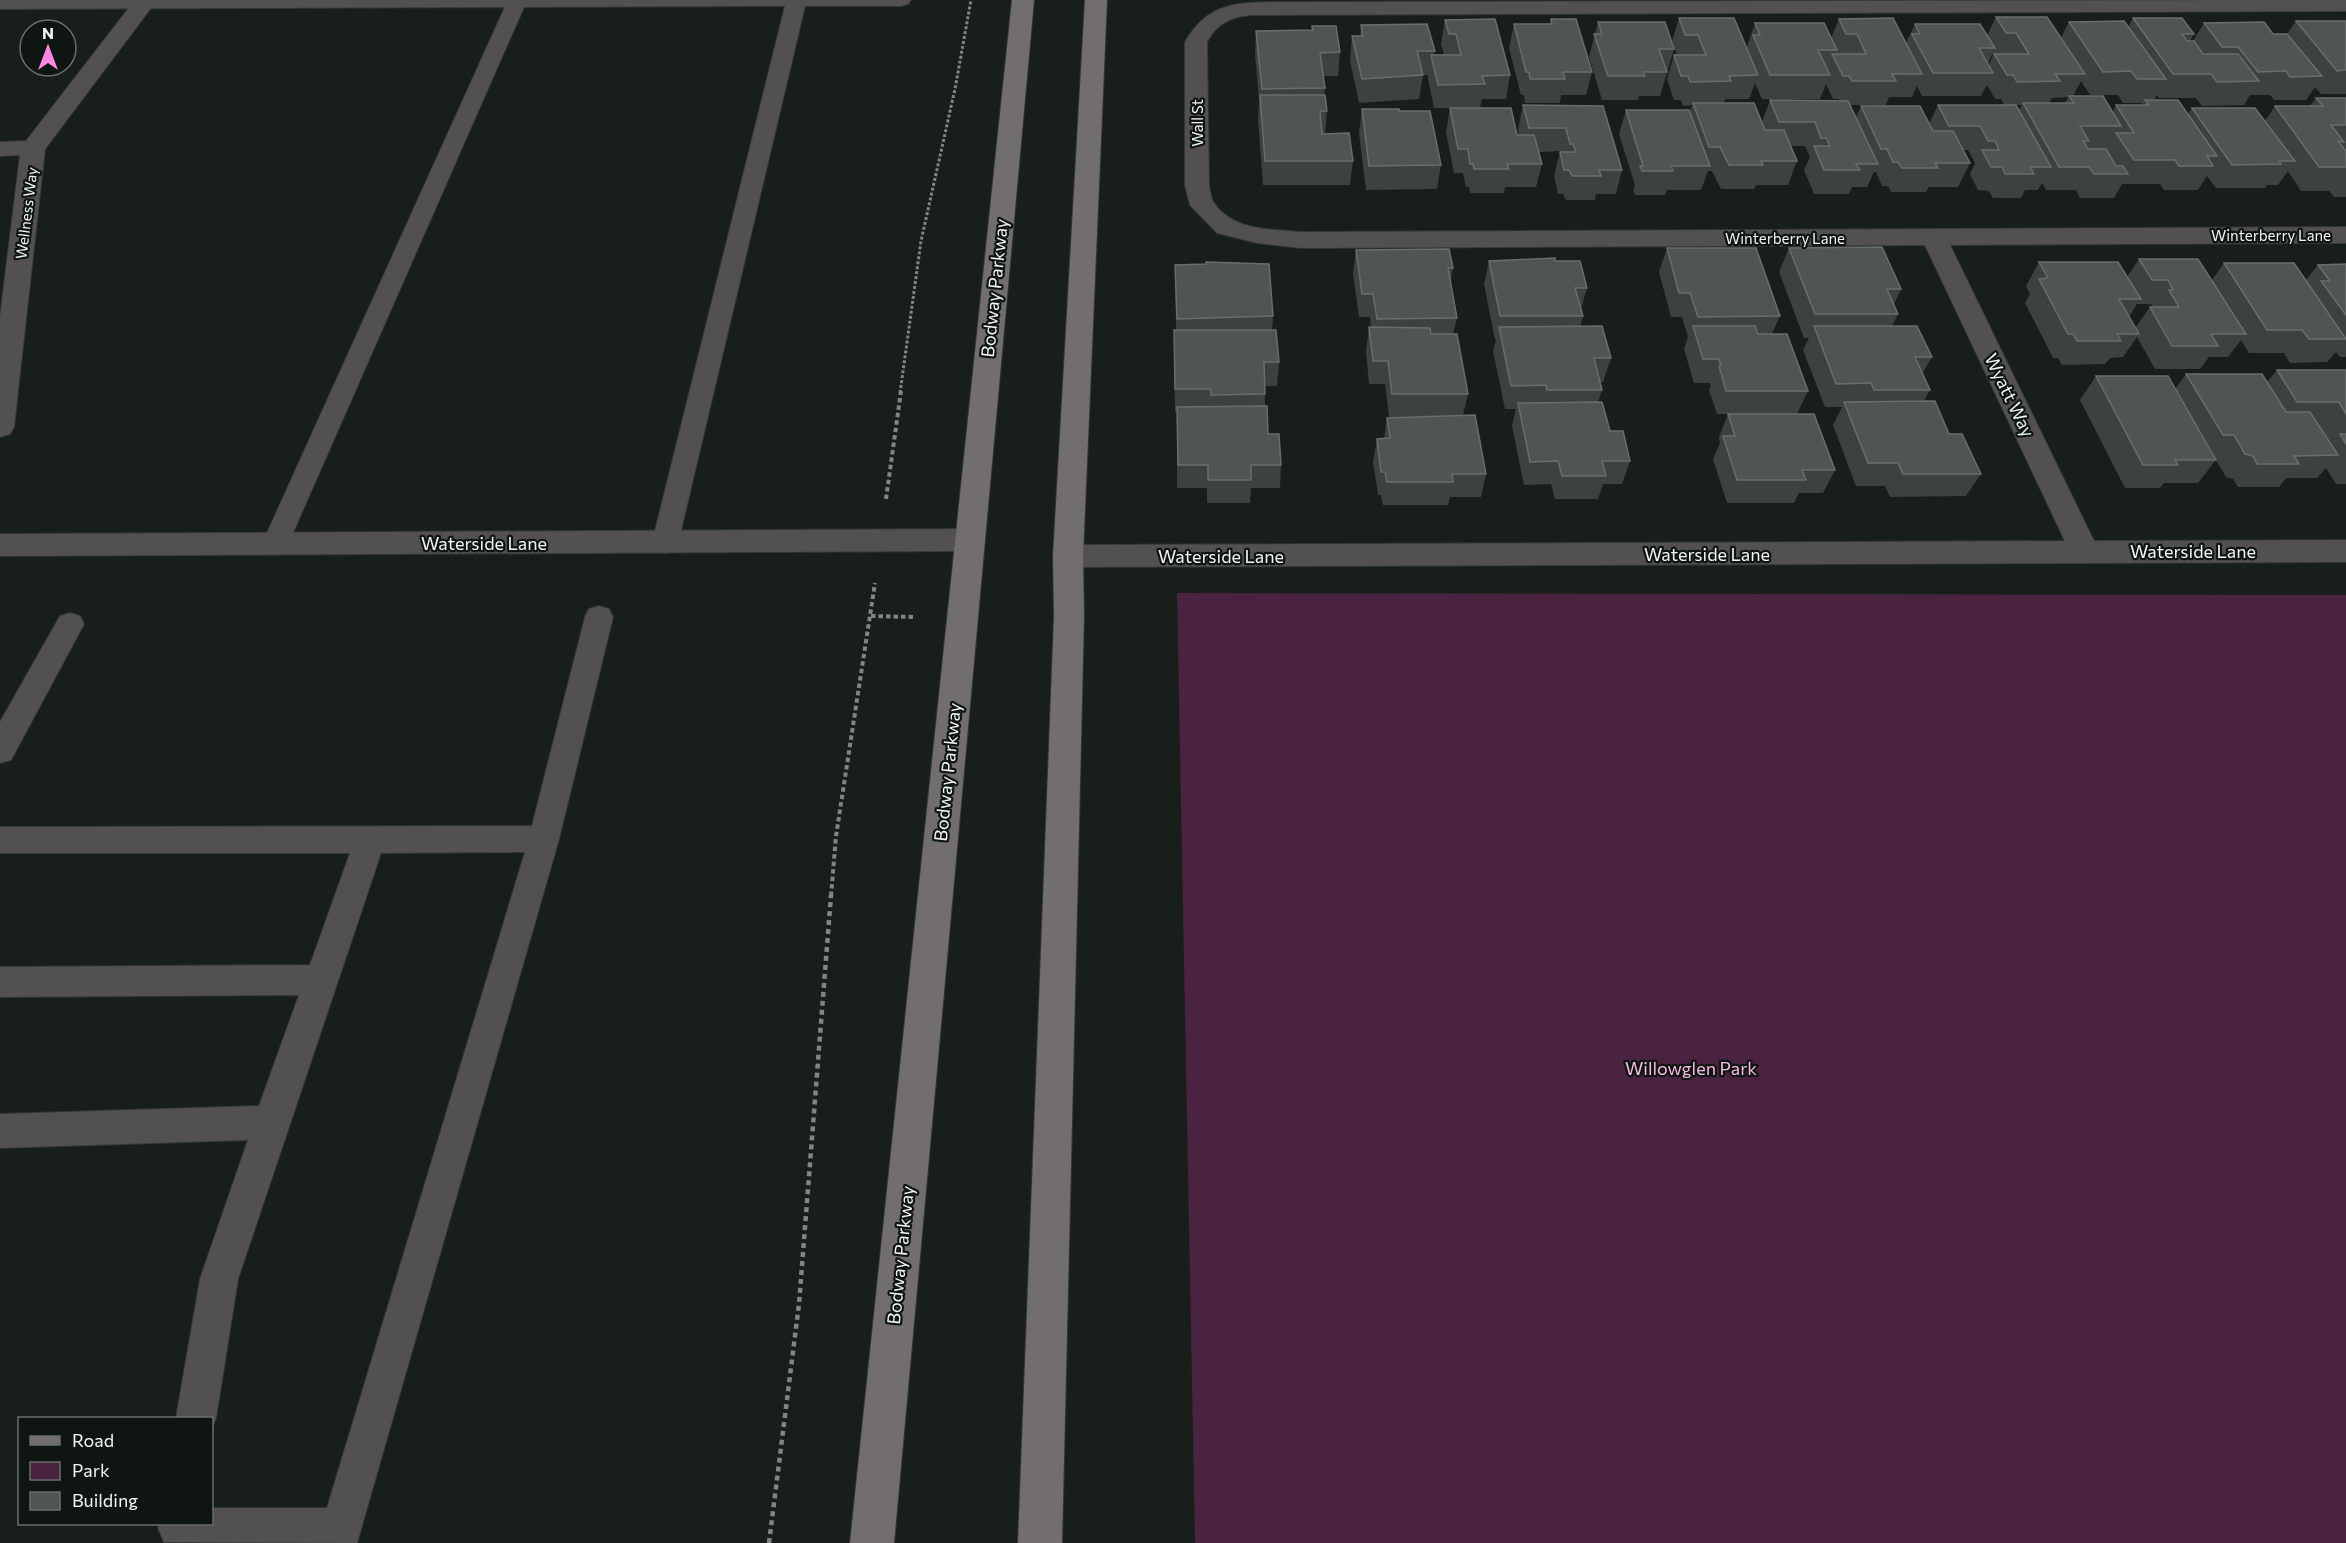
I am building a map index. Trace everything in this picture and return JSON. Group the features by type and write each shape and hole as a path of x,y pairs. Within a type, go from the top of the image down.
{"street":[{"name":"Bodway Parkway","path":"872,1543 968,540 1023,0"},
{"path":"1040,1543 1069,628 1068,556 1096,0"},
{"name":"Wellness Way","path":"0,426 33,148 145,1"},
{"name":"Wall St","path":"1226,228 1202,206 1197,185 1196,42 1202,28 1216,16 1241,9 2346,5"},
{"path":"0,149 33,148"},
{"name":"Winterberry Lane","path":"1226,228 1257,235 1301,240 2346,235"},
{"name":"Wyatt Way","path":"1934,238 2085,552"},
{"name":"Waterside Lane","path":"0,545 968,540"},
{"name":"Waterside Lane","path":"1068,556 2346,550"}],"lane":[{"path":"0,3 901,0"},
{"path":"665,543 796,2"},
{"path":"275,544 516,3"},
{"path":"176,1532 339,1536 544,839 599,617"},
{"path":"0,751 10,711 70,624"},
{"path":"196,1417 219,1279 370,839"},
{"path":"0,840 544,839"},
{"path":"0,982 320,981"},
{"path":"0,1131 271,1122"}],"path":[{"path":"770,1543 799,1304 836,836 871,616 921,241 956,89 971,0"},
{"path":"871,616 925,617"}],"green space":[{"name":"Willowglen Park","path":"1177,593 2346,595 2346,1543 1195,1543"}],"building":[{"path":"1996,17 2047,17 2085,74 2055,74 2060,81 2017,82 2013,75 2007,75 1994,54 2029,54 2016,33 2006,33"},
{"path":"1679,18 1734,18 1758,75 1729,76 1731,81 1690,82 1688,76 1681,76 1674,55 1706,55 1698,35 1685,35"},
{"path":"1893,18 1922,74 1892,74 1896,81 1852,81 1849,76 1843,76 1832,54 1866,54 1857,34 1846,34 1839,19"},
{"path":"2133,18 2182,18 2194,34 2182,34 2187,41 2194,41 2203,54 2238,54 2259,81 2217,82 2211,74 2173,74"},
{"path":"1495,19 1510,75 1482,76 1485,84 1438,85 1431,55 1461,55 1456,34 1449,34 1445,20"},
{"path":"1551,19 1576,19 1592,72 1563,72 1565,79 1530,79 1529,72 1526,72 1514,24 1552,24"},
{"path":"2124,21 2166,79 2137,79 2131,71 2103,72 2069,22"},
{"path":"2296,21 2346,21 2346,70 2337,71"},
{"path":"1598,22 1665,22 1674,49 1659,49 1667,72 1643,72 1645,76 1608,76 1594,34 1602,34"},
{"path":"2264,22 2273,34 2287,34 2322,76 2290,77 2286,71 2258,72 2238,47 2222,47 2204,23"},
{"path":"1755,23 1824,23 1837,50 1818,50 1830,75 1770,75 1753,35 1760,35"},
{"path":"1427,24 1435,51 1417,51 1423,75 1362,79 1352,36 1363,36 1361,25"},
{"path":"1915,24 1980,24 1995,48 1979,48 1993,73 1933,73 1912,34 1920,34"},
{"path":"1312,26 1336,26 1340,52 1320,53 1325,88 1262,89 1256,31 1313,30"},
{"path":"1260,95 1325,95 1327,111 1320,111 1322,134 1349,133 1353,161 1265,161"},
{"path":"2069,96 2103,96 2121,126 2080,126 2089,141 2083,141 2088,149 2106,149 2116,166 2123,166 2128,174 2094,174 2089,167 2059,167 2023,103 2074,103"},
{"path":"2316,98 2346,98 2346,125 2331,125 2344,142 2338,141 2346,150 2346,167 2319,167 2275,106 2323,106"},
{"path":"1770,100 1848,101 1878,164 1856,164 1860,170 1824,170 1814,146 1830,146 1826,138 1821,138 1815,122 1779,122"},
{"path":"2145,100 2178,100 2217,156 2207,156 2213,166 2179,166 2175,160 2134,160 2116,133 2134,133 2116,105 2149,105"},
{"path":"1693,103 1754,103 1765,130 1784,130 1797,161 1761,161 1763,165 1729,165 1720,147 1709,147"},
{"path":"1523,105 1603,106 1622,170 1599,170 1601,176 1572,176 1569,170 1564,170 1560,152 1576,152 1573,144 1570,144 1566,128 1529,128"},
{"path":"1938,105 2016,105 2051,167 2030,167 2034,174 2005,174 2002,167 1991,167 1982,150 1999,150 1995,141 1988,141 1980,126 1949,126"},
{"path":"1861,106 1920,106 1933,131 1953,131 1970,163 1935,163 1938,168 1902,168 1898,162 1893,162 1887,149 1881,149"},
{"path":"1450,108 1511,108 1517,135 1534,135 1542,164 1507,164 1509,169 1474,169 1473,164 1470,164 1468,149 1458,149"},
{"path":"2192,108 2255,108 2295,161 2279,161 2281,164 2232,165"},
{"path":"1362,109 1430,111 1441,165 1369,166"},
{"path":"1626,110 1689,110 1710,166 1671,166 1673,171 1642,171 1640,166 1643,166"},
{"path":"1882,247 1901,289 1887,289 1898,314 1815,314 1789,248"},
{"path":"1667,248 1756,248 1780,316 1698,317 1690,293 1679,293"},
{"path":"1449,249 1453,268 1448,268 1457,318 1377,319 1373,294 1362,294 1356,250"},
{"path":"1555,258 1555,261 1580,261 1587,288 1575,288 1583,316 1500,316 1489,261"},
{"path":"2139,259 2198,259 2246,334 2211,334 2218,346 2172,346 2150,307 2179,307 2169,290 2173,290 2168,280 2152,280"},
{"path":"1206,262 1269,264 1273,316 1177,319 1175,265 1206,264"},
{"path":"2039,262 2118,262 2141,299 2119,299 2139,334 2117,334 2121,341 2077,341 2073,334 2068,334 2039,279 2048,278"},
{"path":"2224,263 2294,263 2346,339 2309,339 2302,330 2267,330"},
{"path":"2346,264 2346,315 2321,281 2330,281 2318,265"},
{"path":"1602,326 1611,358 1594,358 1602,390 1547,390 1546,385 1511,386 1499,327"},
{"path":"1693,326 1755,326 1758,334 1787,334 1808,391 1726,391 1719,359 1703,359"},
{"path":"1814,326 1917,326 1932,357 1915,357 1930,390 1874,390 1871,383 1836,384"},
{"path":"1369,327 1430,328 1431,334 1457,334 1468,394 1392,394 1388,361 1373,361"},
{"path":"1174,330 1276,330 1279,362 1264,362 1265,394 1211,395 1211,389 1175,389"},
{"path":"2277,370 2346,370 2346,414 2339,402 2297,402"},
{"path":"2186,374 2262,374 2286,412 2310,412 2338,455 2294,456 2299,464 2257,464 2253,456 2245,454 2234,435 2223,435"},
{"path":"2096,376 2168,376 2216,460 2175,460 2178,465 2143,465"},
{"path":"1935,401 1949,434 1962,434 1981,474 1903,474 1898,463 1868,463 1844,402"},
{"path":"1602,402 1610,431 1623,431 1630,461 1602,461 1606,476 1562,476 1558,461 1530,462 1518,403"},
{"path":"1267,406 1268,434 1279,434 1281,465 1251,465 1251,480 1208,480 1208,465 1178,465 1177,407"},
{"path":"1728,414 1814,414 1835,470 1802,470 1806,480 1737,480 1723,436 1735,436"},
{"path":"1475,415 1486,474 1452,474 1453,482 1387,482 1385,472 1381,472 1377,439 1390,438 1387,418"},
{"path":"2340,434 2346,434 2346,444"}]}
